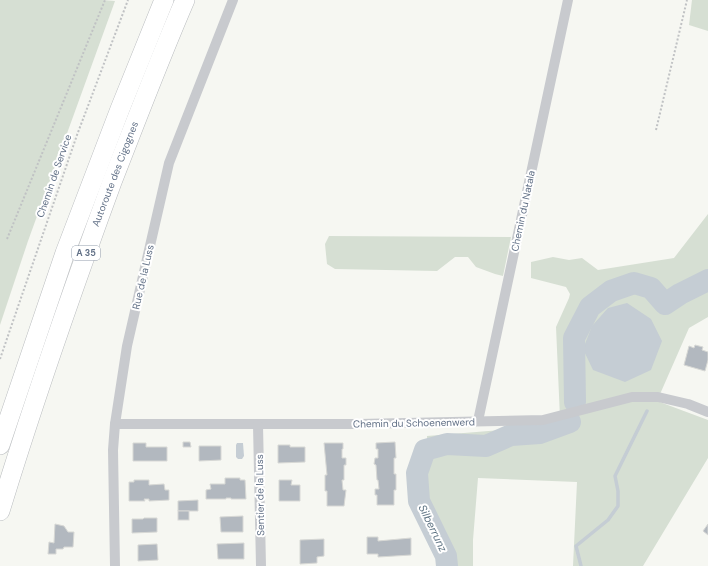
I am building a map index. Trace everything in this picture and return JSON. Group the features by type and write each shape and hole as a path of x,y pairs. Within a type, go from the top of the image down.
{"highway":[{"name":"Autoroute des Cigognes","path":"0,446 65,253 120,109 164,0"},
{"name":"Autoroute des Cigognes","path":"0,511 17,454 84,257 138,114 185,0"}],"street":[{"name":"Rue de la Luss","path":"115,566 113,450 115,424 127,346 169,163 233,0"},
{"name":"Chemin du Natala","path":"478,421 568,0"},
{"name":"Chemin du Schoenenwerd","path":"115,424 258,425 543,420 632,397 658,396 688,404 708,412"},
{"name":"Sentier de la Luss","path":"258,425 261,566"}],"path":[{"path":"7,239 105,0"},
{"name":"Chemin de Service","path":"0,359 77,135 128,0"},
{"path":"656,130 687,0"}],"shaded area":[{"path":"0,0 115,1 28,241 0,325"},
{"path":"692,0 708,0 708,31 689,25"},
{"path":"708,214 708,317 689,328 657,401 708,420 708,458 643,566 573,566 577,482 478,478 473,540 473,566 450,566 426,519 427,436 512,429 560,418 556,327 570,294 566,287 531,278 531,262 553,257 569,260 582,258 598,270 674,258"},
{"path":"329,236 511,237 503,276 476,267 468,257 455,257 437,271 335,269 327,264 325,244"},
{"path":"627,303 651,319 662,341 651,370 625,382 593,370 583,349 592,326 608,308"},
{"path":"237,443 243,443 244,456 242,459 238,459 236,457"}],"building":[{"path":"695,345 703,347 702,350 708,352 708,360 705,371 684,365 689,346 694,348"},
{"path":"183,442 190,442 191,447 183,447"},
{"path":"395,442 396,458 394,458 394,474 396,474 396,490 394,490 394,505 377,505 377,495 375,495 375,489 379,489 376,465 374,464 375,458 378,458 376,443"},
{"path":"133,443 146,443 146,447 167,447 167,461 133,461"},
{"path":"324,443 343,443 342,458 346,458 346,465 344,465 344,480 342,480 343,490 346,490 344,506 327,506 325,475 327,475"},
{"path":"278,445 305,447 305,462 278,463"},
{"path":"199,446 221,446 221,460 199,461"},
{"path":"225,478 240,478 240,480 245,480 246,499 206,499 206,490 211,489 210,484 225,484"},
{"path":"134,480 149,480 149,485 164,484 165,490 169,490 169,500 149,501 149,499 144,499 145,501 129,501 129,482 134,482"},
{"path":"279,480 292,480 291,485 300,485 300,501 279,501"},
{"path":"198,500 198,511 178,511 178,501"},
{"path":"178,511 189,511 189,520 178,520"},
{"path":"243,516 243,532 221,532 220,517"},
{"path":"157,518 157,532 132,533 132,519"},
{"path":"55,524 64,526 68,532 74,532 73,547 56,549 56,554 48,554 49,542 54,543"},
{"path":"708,524 708,535 703,531"},
{"path":"367,537 378,537 378,541 411,538 411,555 378,557 378,554 367,554"},
{"path":"324,539 324,556 317,557 317,563 300,564 300,540"},
{"path":"244,543 244,559 218,559 217,544"},
{"path":"157,544 158,560 138,561 138,545"}],"waterway":[{"name":"Silberrunz","path":"575,402 574,338 590,307 611,291 634,283 651,288 665,304 680,294 708,280"},
{"path":"581,566 576,546 608,520 618,506 618,491 615,476 647,411"},
{"name":"Silberrunz","path":"447,566 446,556 419,501 417,473 425,450 447,444 486,446 511,435 540,433 570,422"}]}
